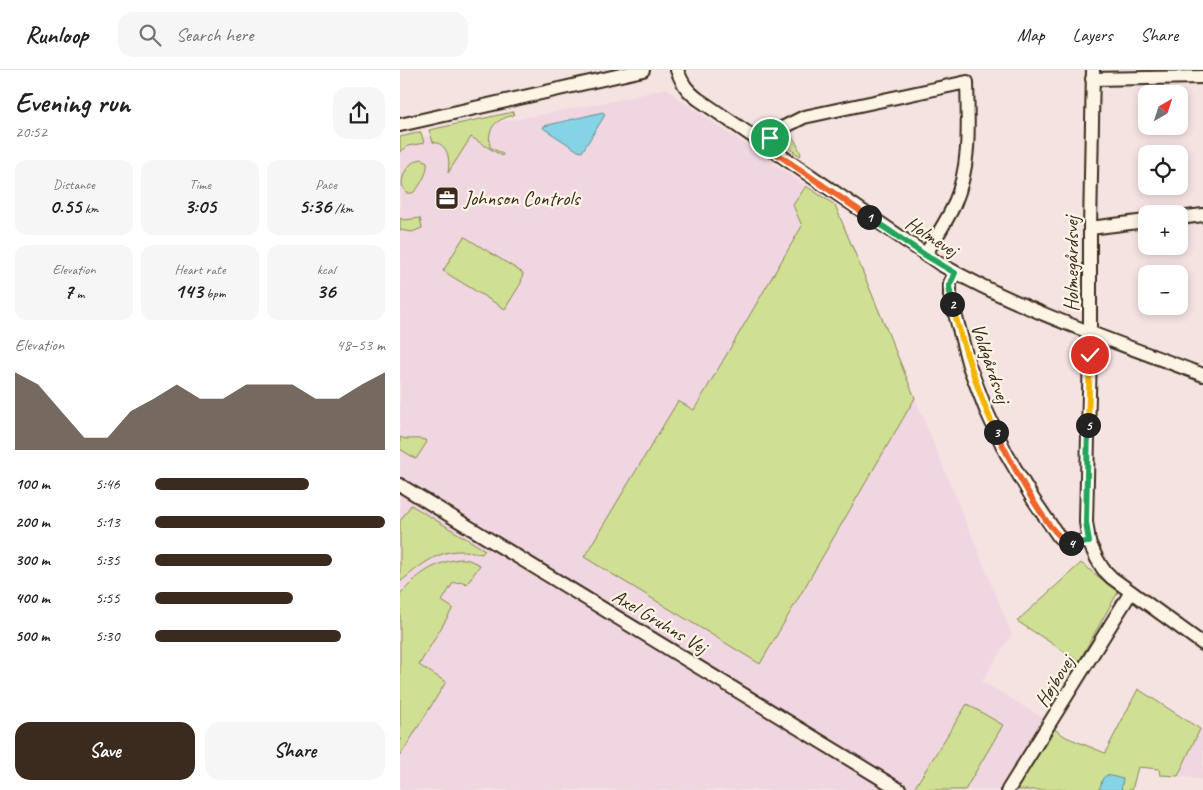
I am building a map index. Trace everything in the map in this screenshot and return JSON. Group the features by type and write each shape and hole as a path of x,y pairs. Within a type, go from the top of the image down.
{"street":[{"path":"400,124 643,70"},
{"name":"Holmevej","path":"677,70 681,81 689,92 925,255 955,273 1028,309 1203,375"},
{"path":"1093,74 1203,77"},
{"name":"Holmegårdsvej","path":"1093,74 1086,522 1089,542 1103,569 1131,592 1203,644"},
{"path":"764,145 782,128 804,117 967,82 968,150 962,184 954,205 925,255"},
{"path":"1188,217 1203,215"},
{"path":"1090,228 1138,222"},
{"name":"Voldgårdsvej","path":"955,273 950,283 950,295 969,366 986,410 1006,453 1058,537 1066,542 1089,542"},
{"name":"Axel Gruhns Vej","path":"400,485 900,790"},
{"name":"Højbovej","path":"1008,790 1131,592"}],"shaded area":[{"path":"667,88 679,99 806,186 793,205 802,226 694,410 678,401 760,663 915,398 1012,634 982,681 1045,719 1002,790 400,790 400,141 618,100"},
{"path":"1200,729 1203,730 1203,780 1178,776"}],"green space":[{"path":"513,112 514,115 502,119 494,125 490,134 490,147 503,154 502,156 471,137 448,173 447,153 442,146 433,142 429,130"},
{"path":"421,132 424,143 408,146 400,152 400,137"},
{"path":"784,133 791,136 795,141 801,154 800,156 777,140"},
{"path":"422,159 427,162 427,169 423,178 414,192 406,193 402,185 403,176 413,162"},
{"path":"806,186 835,205 915,398 760,664 584,557 678,401 694,410 802,226 793,205"},
{"path":"400,218 404,220 420,218 422,228 412,232 400,230"},
{"path":"465,237 523,273 521,283 505,309 443,271"},
{"path":"400,437 422,439 427,442 416,459 400,449"},
{"path":"411,505 485,550 482,554 457,551 437,556 400,582 400,521"},
{"path":"460,559 469,560 480,565 467,584 463,582 453,583 442,601 453,608 419,665 446,682 400,756 400,593 417,577 434,566"},
{"path":"1081,563 1118,592 1079,661 1017,621"},
{"path":"1138,689 1200,729 1178,776 1160,775 1159,769 1138,767 1132,790 1015,790 1053,728 1066,737 1105,753"},
{"path":"967,704 1003,725 965,790 919,790 915,787"}],"water":[{"path":"603,112 605,115 582,152 543,128 544,126"},
{"path":"1107,775 1123,779 1121,790 1099,790 1103,778"}],"place":[{"name":"Johnson Controls","path":"447,198"}],"route":[{"path":"770,138 764,145 925,255 955,273 949,286 950,295 969,366 986,410 1006,453 1058,537 1066,542 1074,543 1089,542 1086,522 1090,355"}]}
